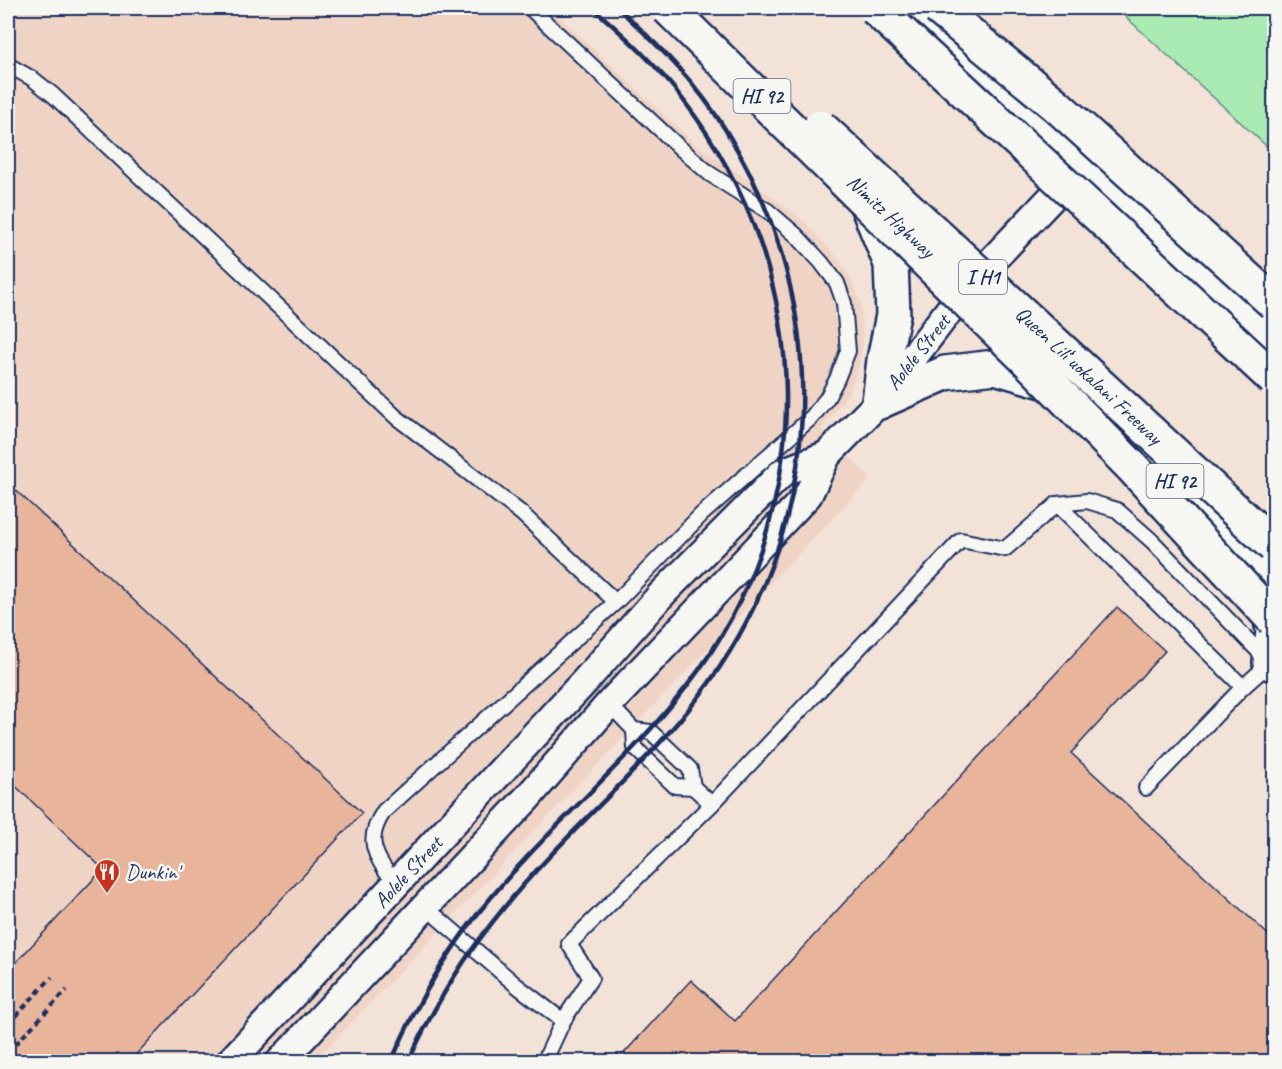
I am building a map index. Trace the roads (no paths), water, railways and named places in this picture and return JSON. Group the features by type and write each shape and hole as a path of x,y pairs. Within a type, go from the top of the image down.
{"main road":[{"name":"Nimitz Highway","path":"667,8 968,287 1076,391 1261,546 1275,571"},
{"path":"667,8 1036,370 1133,468 1275,620"},
{"name":"Queen Liliʻuokalani Freeway","path":"691,8 1261,546"},
{"path":"875,8 1275,379"},
{"path":"909,8 1275,347"},
{"path":"938,8 1056,105 1275,303"},
{"path":"858,185 891,264 892,315 879,402"},
{"path":"879,402 945,373 995,367 1076,391"},
{"path":"1261,546 1264,585 1273,632 1272,665"}],"street":[{"name":"Aolele Street","path":"280,1062 528,797 609,704 808,495 827,455 879,402 968,287 1080,168"},
{"name":"Aolele Street","path":"230,1062 585,681 661,595 783,472 827,455"},
{"path":"585,681 609,704"}],"lane":[{"path":"386,871 376,856 373,842 376,825 384,811 616,602 701,515 812,417 827,398 848,351 844,303 837,283 796,235 768,211 710,174 530,8"},
{"path":"8,64 33,79 53,95 396,417 521,513 616,602"},
{"path":"544,1062 563,1021 591,978 569,944 712,804 961,540 1005,549 1058,504 1087,501 1117,510 1152,541 1272,665 1243,687 1146,788"},
{"path":"1058,504 1243,687"},
{"path":"609,704 634,730 651,732 690,768 693,787"},
{"path":"634,730 635,748 675,786 693,787 712,804"},
{"path":"437,917 516,985 563,1021"}],"railway":[{"path":"391,1062 429,986 451,950 476,916 527,857 636,745 687,686 731,618 762,546 780,471 786,394 779,317 760,241 728,169 684,101 652,64 593,8"},
{"path":"408,1062 451,982 489,927 526,882 650,753 697,699 740,634 772,564 793,492 802,418 800,344 786,270 761,198 725,129 702,95 662,50 618,8"}],"place":[{"name":"Dunkin'","path":"107,895"}]}
